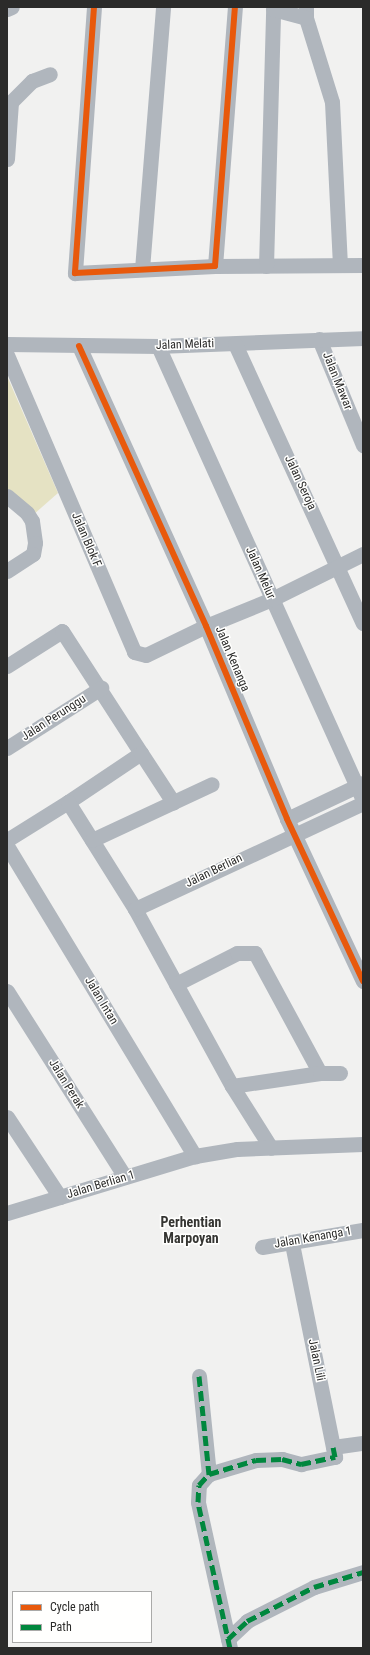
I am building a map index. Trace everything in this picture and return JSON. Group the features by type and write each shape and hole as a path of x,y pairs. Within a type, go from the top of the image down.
{"street":[{"path":"7,9 12,7"},
{"path":"94,7 75,273 215,266 363,265"},
{"path":"142,269 163,7"},
{"path":"215,266 235,7"},
{"path":"266,266 273,9 306,12 332,102 340,265"},
{"path":"7,159 8,112 11,102 20,91 32,81 50,74"},
{"name":"Jalan Melati","path":"7,344 158,346 363,338"},
{"name":"Jalan Mawar","path":"319,339 363,446"},
{"name":"Jalan Seroja","path":"235,344 363,623"},
{"name":"Jalan Kenanga","path":"79,346 206,626 287,818 363,981"},
{"name":"Jalan Melur","path":"158,346 272,599 360,784 363,802"},
{"name":"Jalan Blok F","path":"7,355 134,652 146,655 206,626"},
{"path":"7,496 32,521 35,543 33,554 7,571"},
{"path":"206,626 272,599 363,554"},
{"path":"7,666 62,632 101,688 173,802"},
{"name":"Jalan Perunggu","path":"7,748 101,688"},
{"path":"7,840 68,802 141,753"},
{"path":"92,840 212,784"},
{"path":"287,818 360,784"},
{"path":"68,802 135,909 232,1086 270,1148"},
{"name":"Jalan Berlian","path":"135,909 294,833 363,802"},
{"name":"Jalan Intan","path":"7,846 195,1156"},
{"path":"176,984 237,953 255,953 320,1073"},
{"name":"Jalan Perak","path":"7,991 125,1178"},
{"path":"232,1086 320,1073 340,1073"},
{"path":"7,1117 60,1197"},
{"name":"Jalan Berlian 1","path":"7,1213 195,1156 237,1149 363,1144"},
{"name":"Jalan Kenanga 1","path":"262,1247 363,1230"},
{"name":"Jalan Lili","path":"292,1243 333,1447"},
{"path":"199,1376 209,1474"},
{"path":"229,1643 198,1502 199,1485 209,1474 256,1460 282,1459 300,1464 336,1457 333,1447 363,1443"},
{"path":"229,1643 247,1620 314,1587 363,1572"}],"shaded area":[{"path":"7,376 58,493 33,515 7,494"}],"marked path":[{"path":"199,1376 209,1474"},
{"path":"230,1648 198,1502 199,1485 209,1474 256,1460 282,1459 301,1464 335,1457 333,1447"},
{"path":"228,1639 247,1621 314,1587 363,1572"}],"cycle path":[{"path":"94,7 75,273 215,266 235,7"},
{"path":"79,346 206,626 287,819 363,981"}],"district":[{"name":"Perhentian Marpoyan","path":"191,1230"}]}
